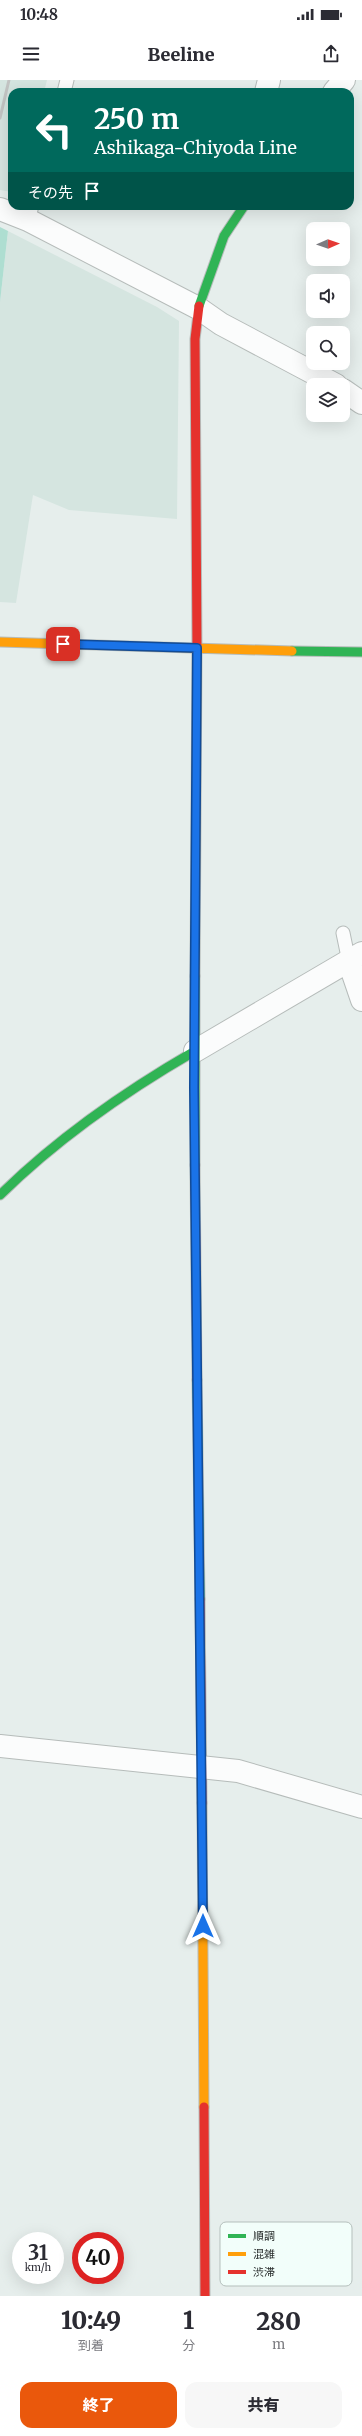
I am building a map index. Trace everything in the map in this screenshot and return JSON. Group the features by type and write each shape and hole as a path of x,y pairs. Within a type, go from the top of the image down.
{"street":[{"path":"337,88 344,80"},
{"path":"0,209 30,213 198,308 222,324 323,378"},
{"path":"205,2296 202,1768 195,1051 197,648 195,339 198,308 224,236 241,210"},
{"path":"350,395 362,403"},
{"path":"0,642 197,648 240,651 362,652"},
{"path":"0,1195 49,1149 90,1116 143,1081 355,957 362,1000"},
{"path":"0,1746 238,1771 362,1806"}],"lane":[{"path":"343,933 355,957"}],"shaded area":[{"path":"0,80 47,80 45,88 8,88 8,191 0,190"},
{"path":"8,231 157,307 179,321 177,519 69,510 33,495 16,603 0,602 0,302"}],"green space":[{"path":"0,227 8,231 0,302"}],"railway":[{"path":"0,118 9,80"}],"traffic: fast":[{"path":"199,306 224,236 241,210"},
{"path":"292,651 362,652"},
{"path":"195,976 195,1165"},
{"path":"0,1195 45,1154 93,1117 118,1099 195,1051"},
{"path":"197,1380 200,1599"}],"traffic: slow":[{"path":"0,642 292,651"},
{"path":"195,976 197,650"},
{"path":"202,1803 204,2107"}],"traffic: jam":[{"path":"197,650 195,339 199,306"},
{"path":"195,1165 197,1380"},
{"path":"200,1599 202,1803"},
{"path":"204,2107 205,2296"}],"route":[{"path":"63,644 197,648 196,1020 194,1088 203,1926"}]}
